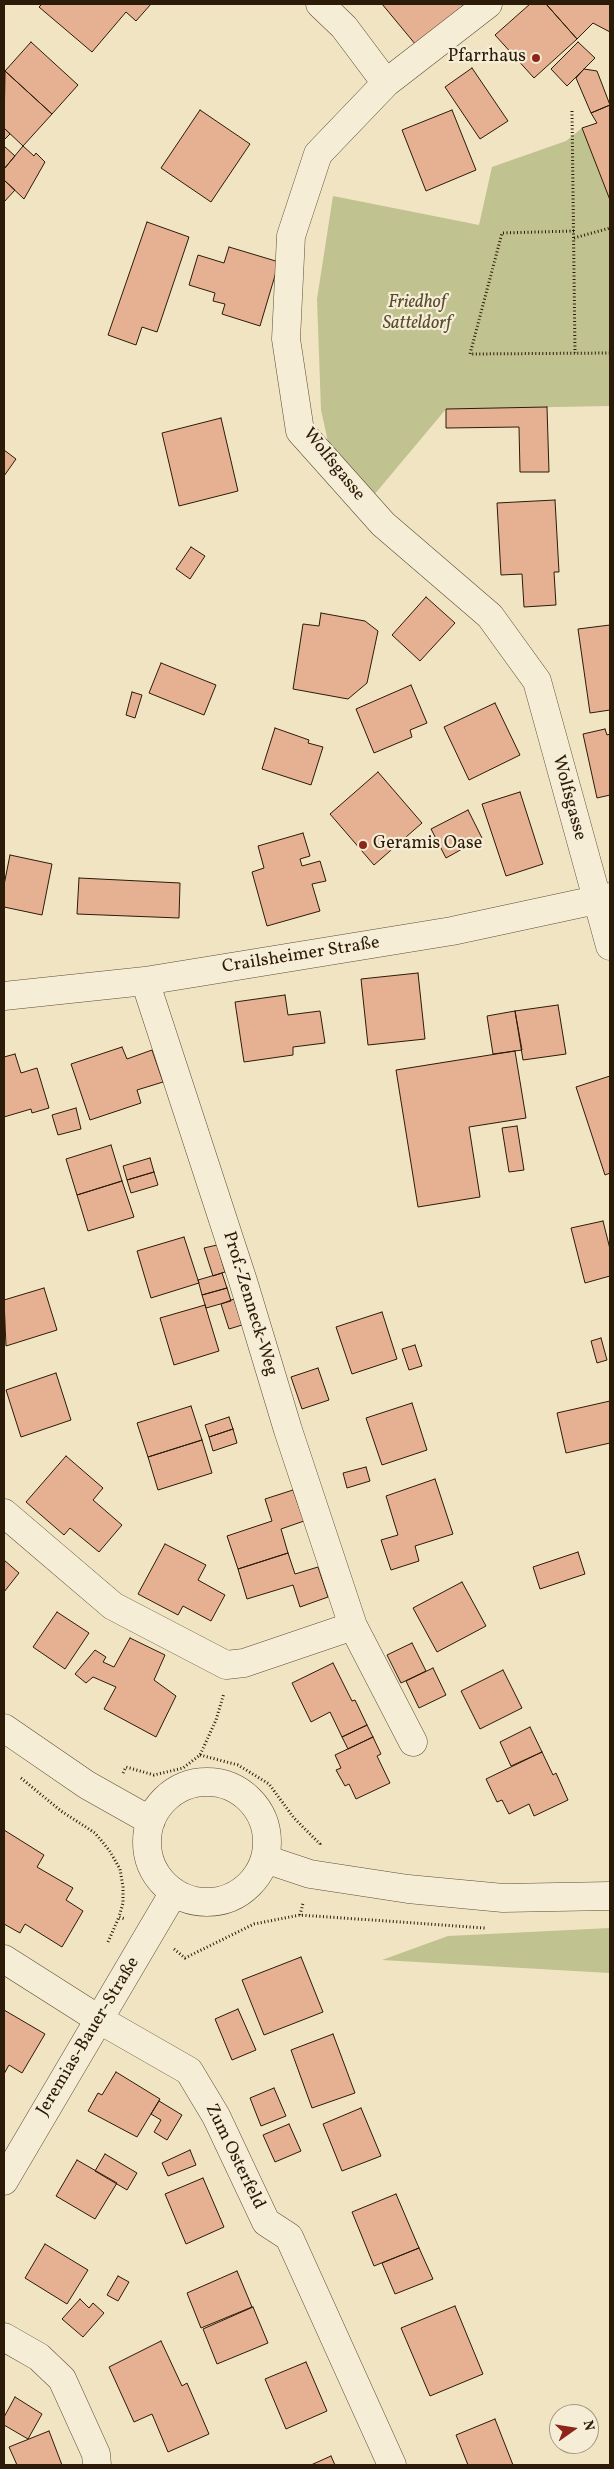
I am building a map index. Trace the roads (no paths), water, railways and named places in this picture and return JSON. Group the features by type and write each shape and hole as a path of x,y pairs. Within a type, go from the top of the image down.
{"street":[{"path":"320,4 344,27 386,83"},
{"name":"Wolfsgasse","path":"488,4 386,83 318,154 291,236 286,339 300,431 383,524 490,616 536,681 603,898 610,946"},
{"name":"Crailsheimer Straße","path":"4,996 145,981 452,931 603,898"},
{"name":"Prof.-Zenneck-Weg","path":"145,981 243,1281 288,1430 353,1626 413,1742"},
{"path":"4,1513 113,1606 226,1664 244,1663 353,1626"},
{"path":"4,1728 109,1798 151,1821"},
{"path":"214,1782 233,1788 249,1799 261,1815 267,1834 265,1859 260,1872 247,1888 231,1898 211,1903 191,1900 174,1892 159,1878 150,1860 147,1840 151,1821 161,1804 176,1791 194,1783 214,1782"},
{"path":"265,1859 310,1874 408,1889 503,1898 610,1896"},
{"name":"Jeremias-Bauer-Straße","path":"4,2181 174,1892"},
{"name":"Zum Osterfeld","path":"4,1959 100,2020 189,2071 216,2116 266,2222 289,2236 392,2465"},
{"path":"4,2337 40,2357 62,2379 96,2454 97,2465"}],"place":[{"name":"Pfarrhaus","path":"536,58"},
{"name":"Geramis Oase","path":"363,845"}],"park label":[{"name":"Friedhof Satteldorf","path":"417,314"}]}
